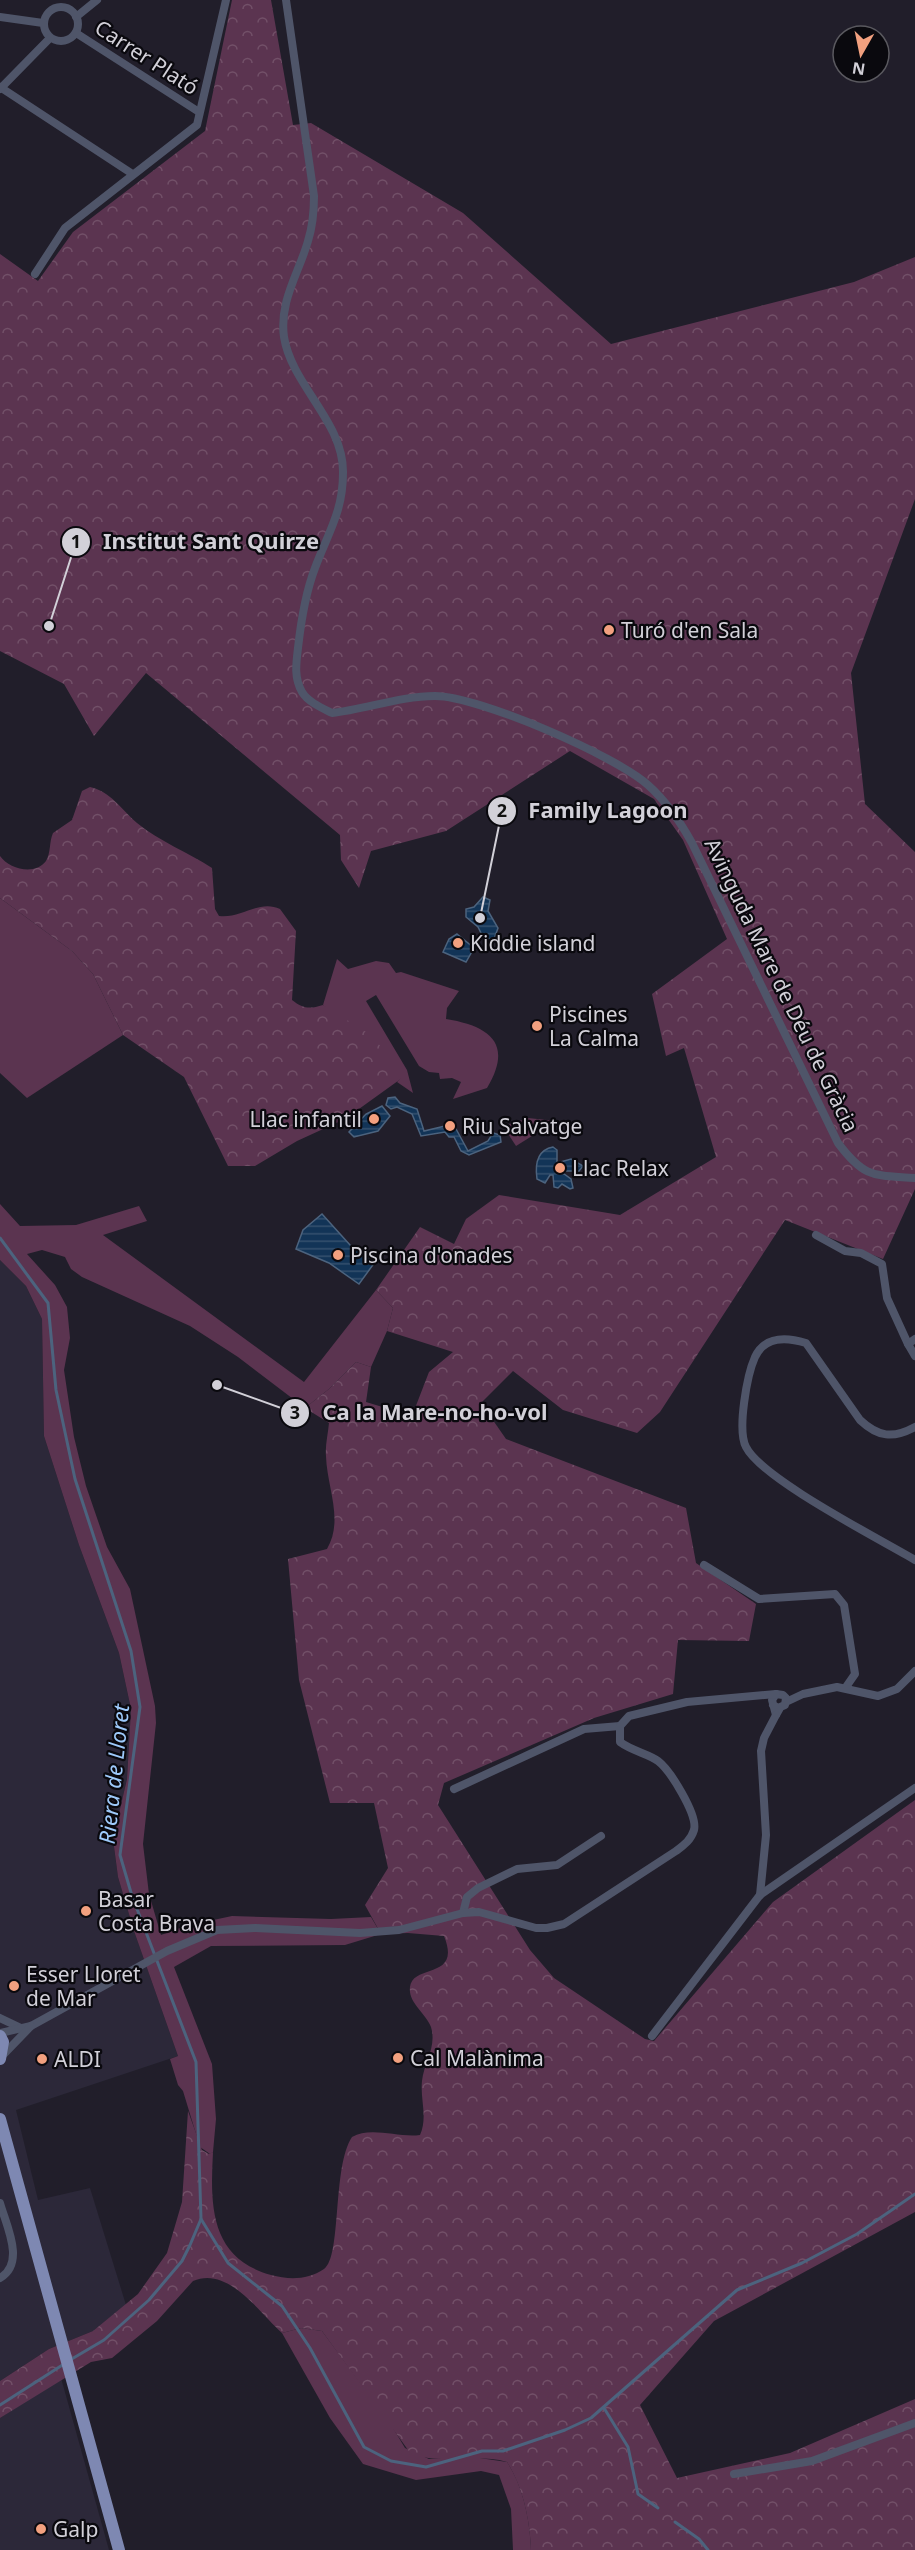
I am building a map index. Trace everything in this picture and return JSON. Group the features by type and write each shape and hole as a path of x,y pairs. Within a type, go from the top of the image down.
{"main road":[{"path":"0,2035 3,2042 1,2057"},
{"path":"0,2119 119,2550"}],"street":[{"path":"76,17 98,0"},
{"path":"35,274 65,228 131,173 197,125 226,0"},
{"name":"Avinguda Mare de Déu de Gràcia","path":"285,0 314,196 314,219 308,242 289,288 283,313 284,335 289,359 336,439 343,470 342,500 336,523 315,568 302,615 296,680 304,695 332,713 436,696 464,700 606,758 649,786 684,829 692,843 838,1143 850,1160 866,1172 881,1177 915,1178"},
{"path":"53,4 68,9 76,17 76,33 63,42 50,38 43,23 53,4"},
{"path":"0,17 43,23"},
{"name":"Carrer Plató","path":"76,33 199,112"},
{"path":"50,38 1,88 131,173"},
{"path":"816,1235 845,1251 861,1253 882,1264 887,1298 912,1342 915,1356"},
{"path":"915,1427 894,1436 883,1436 870,1430 860,1420 806,1343 792,1339 777,1339 766,1344 753,1361 741,1428 744,1444 752,1457 775,1477 915,1560"},
{"path":"704,1565 759,1599 835,1594 844,1605 855,1674 846,1687"},
{"path":"0,2035 31,2026 197,1936 217,1930 255,1928 360,1933 399,1930 463,1913 478,1912 536,1928 564,1924 690,1840 695,1828 693,1815 668,1771 656,1759 634,1752 620,1742 620,1726 629,1716 687,1702 760,1695 778,1703 803,1694 846,1687 866,1695 878,1696 897,1689 915,1671"},
{"path":"760,1895 766,1835 761,1751 764,1737 778,1703"},
{"path":"454,1789 584,1729 620,1726"},
{"path":"652,2036 760,1895 915,1788"},
{"path":"463,1913 467,1897 478,1888 517,1869 556,1865 601,1836"},
{"path":"0,2018 21,2028"},
{"path":"1,2057 31,2026"},
{"path":"0,2203 14,2253 10,2270 0,2278"},
{"path":"734,2474 812,2461 915,2423"}],"shaded area":[{"path":"0,1260 26,1286 42,1319 44,1436 79,1545 119,1653 131,1709 127,1779 113,1840 118,1877 134,1931 178,2056 16,2110 38,2200 90,2188 126,2305 93,2331 49,2349 0,2381"},
{"path":"61,2378 109,2550 0,2550 0,2418"}],"green space":[{"path":"232,0 271,0 293,125 311,123 463,213 611,344 854,282 915,257 915,499 851,673 865,804 915,852 915,1189 883,1259 785,1220 660,1412 637,1433 563,1410 513,1371 481,1403 506,1439 686,1508 696,1563 756,1604 749,1641 678,1640 673,1694 594,1718 444,1783 438,1805 530,1950 554,1978 645,2039 654,2041 773,1902 915,1800 915,2212 714,2321 640,2405 677,2478 790,2453 915,2399 915,2550 531,2550 525,2504 507,2462 483,2458 435,2459 411,2454 322,2331 301,2328 282,2333 242,2293 218,2280 206,2278 193,2281 157,2321 112,2358 91,2362 0,2418 0,2381 49,2349 93,2331 138,2294 167,2253 182,2202 188,2111 202,2150 209,2154 213,2152 214,2210 225,2243 236,2256 251,2267 285,2278 298,2278 318,2273 330,2261 342,2169 352,2137 368,2132 420,2135 424,2115 422,2081 431,2048 432,2034 429,2022 414,2003 410,1987 419,1975 442,1965 447,1959 448,1950 444,1936 408,1933 381,1934 365,1905 388,1868 374,1803 330,1803 299,1680 288,1559 327,1549 334,1527 326,1452 329,1423 305,1408 329,1389 356,1362 371,1367 366,1402 412,1416 429,1372 453,1352 387,1331 393,1308 376,1290 420,1227 454,1244 466,1219 499,1195 620,1215 716,1157 684,1048 666,1056 652,994 727,939 683,840 654,799 570,751 446,831 371,851 359,888 341,860 340,835 146,673 94,736 64,684 0,651 0,254 38,281 73,232 205,131"},
{"path":"90,787 104,792 146,830 212,868 215,909 219,916 235,915 265,906 280,909 296,931 292,1000 307,1007 323,1005 374,1037 402,1078 345,1119 297,1141 255,1166 228,1166 184,1077 123,1035 93,974 72,951 0,898 0,856 9,864 22,869 41,866 48,858 53,833 72,820 82,791"},
{"path":"0,898 72,951 93,974 123,1035 27,1098 0,1073"},
{"path":"337,959 348,969 376,961 389,963 396,973 401,972 459,991 447,1008 446,1019 474,1026 485,1032 493,1039 497,1048 498,1059 495,1072 487,1088 453,1099 461,1082 452,1078 440,1079 439,1073 429,1072 419,1066 376,995 366,1001 407,1070 413,1093 397,1082 401,1078 323,1005"},
{"path":"528,1118 556,1121 516,1146 503,1126"},
{"path":"0,1204 20,1226 76,1225 139,1206 147,1221 103,1235 304,1382 376,1290 393,1308 387,1331 371,1367 356,1362 329,1389 305,1408 238,1357 190,1326 82,1277 71,1269 65,1257 42,1250 27,1254 55,1285 67,1307 70,1338 64,1370 74,1437 86,1486 107,1547 130,1589 155,1706 156,1723 143,1844 149,1894 161,1935 185,1926 232,1916 331,1919 371,1917 381,1934 345,1945 211,1946 174,1967 212,2064 216,2119 213,2152 210,2154 200,2147 183,2091 178,2085 170,2059 178,2056 134,1931 118,1877 113,1839 127,1779 131,1709 119,1653 79,1545 44,1436 42,1319 26,1286 0,1260"},
{"path":"301,2328 322,2331 390,2423 405,2448 429,2459 473,2457 507,2462 513,2471 525,2504 531,2550 513,2550 511,2509 499,2475 481,2471 416,2480 363,2464 330,2418 282,2333"}],"water":[{"path":"483,897 490,900 488,911 498,928 494,939 484,939 478,927 466,917 466,909 474,907"},
{"name":"Kiddie island","path":"457,934 474,948 466,962 443,952 449,939"},
{"name":"Riu Salvatge","path":"395,1097 400,1103 417,1109 424,1131 449,1125 455,1127 468,1151 488,1141 493,1133 500,1135 501,1142 469,1155 461,1151 454,1137 449,1137 445,1132 421,1136 412,1114 397,1107 391,1109 386,1105 388,1098"},
{"name":"Llac infantil","path":"382,1106 390,1116 378,1131 354,1137 349,1132 366,1114"},
{"name":"Llac Relax","path":"553,1147 557,1150 557,1163 571,1159 583,1166 579,1171 560,1171 571,1179 573,1188 570,1189 562,1184 558,1188 554,1187 553,1175 550,1175 545,1183 537,1179 536,1169 540,1155 543,1151"},
{"name":"Piscina d'onades","path":"322,1214 350,1245 375,1262 359,1284 329,1263 296,1249 303,1230"}],"waterway":[{"name":"Riera de Lloret","path":"0,1238 48,1303 56,1390 75,1479 131,1651 140,1707 120,1855 132,1896 196,2062 201,2219 182,2261 149,2300 104,2340 70,2360"},
{"path":"201,2219 228,2263 282,2306 310,2348 364,2447 391,2461 426,2467 482,2451 503,2451 565,2430 591,2418 737,2290 802,2263 857,2234 915,2194"},
{"path":"0,2405 64,2364"},
{"path":"604,2408 628,2447 638,2494 658,2508"},
{"path":"675,2522 699,2539 708,2550"}],"place":[{"name":"Institut Sant Quirze","path":"49,626"},
{"name":"Turó d'en Sala","path":"609,630"},
{"name":"Family Lagoon","path":"480,918"},
{"name":"Kiddie island","path":"458,943"},
{"name":"Piscines La Calma","path":"537,1026"},
{"name":"Llac infantil","path":"374,1119"},
{"name":"Riu Salvatge","path":"450,1126"},
{"name":"Llac Relax","path":"560,1168"},
{"name":"Piscina d'onades","path":"338,1255"},
{"name":"Ca la Mare-no-ho-vol","path":"217,1385"},
{"name":"Basar Costa Brava","path":"86,1911"},
{"name":"Esser Lloret de Mar","path":"14,1986"},
{"name":"Cal Malànima","path":"398,2058"},
{"name":"ALDI","path":"42,2059"},
{"name":"Galp","path":"41,2529"}]}
